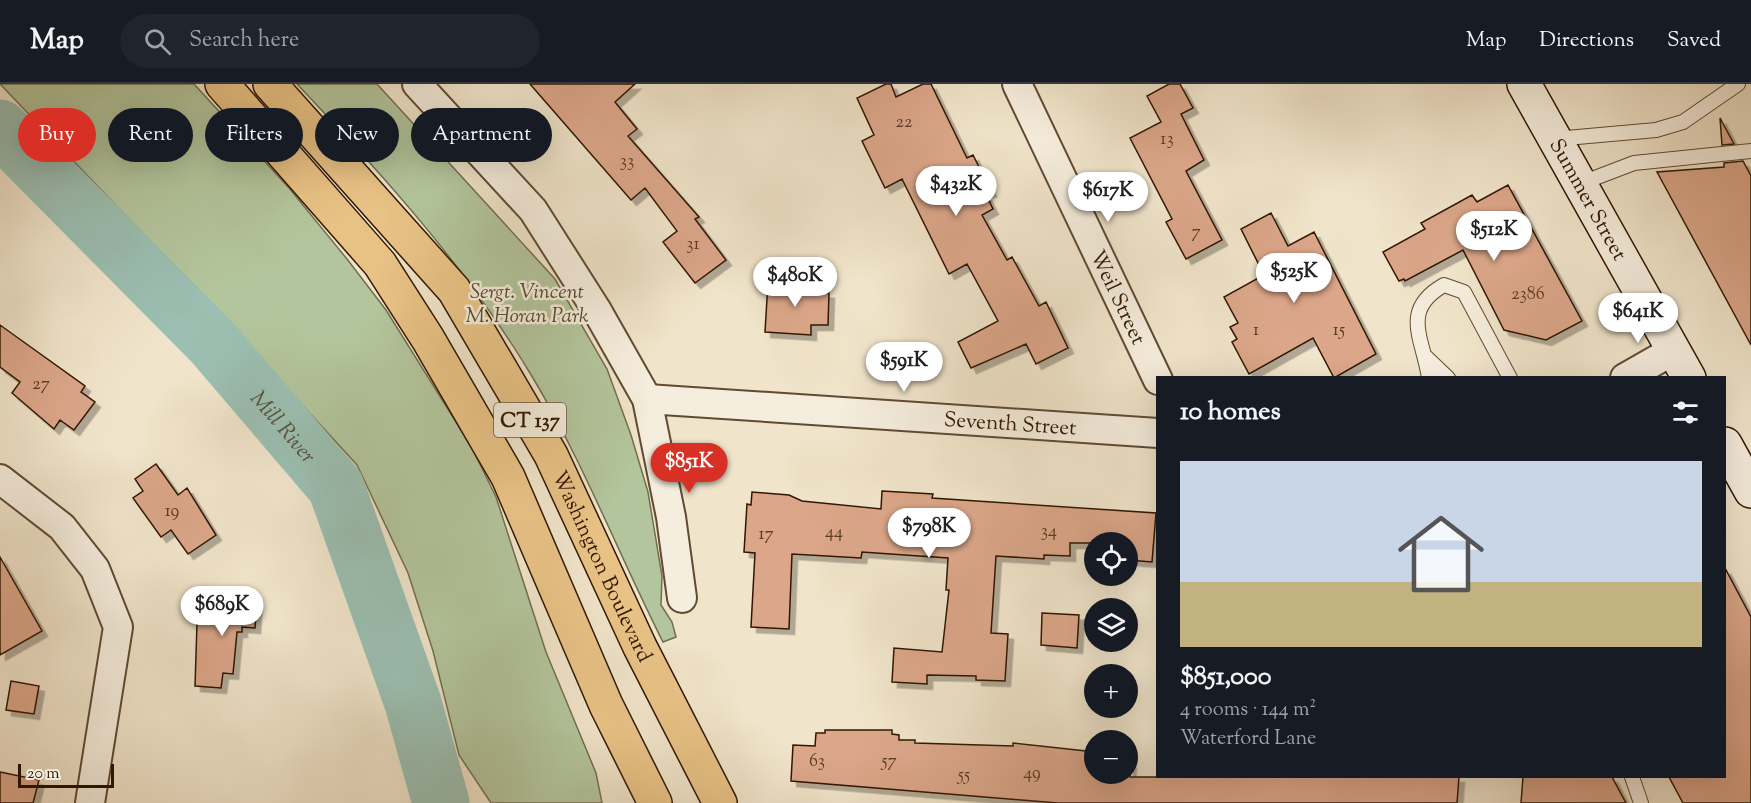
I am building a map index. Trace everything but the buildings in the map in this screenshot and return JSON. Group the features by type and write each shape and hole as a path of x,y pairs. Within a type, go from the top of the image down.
{"main road":[{"name":"CT 137","path":"222,84 380,264 428,339 508,477 606,705 656,803"},
{"name":"Washington Boulevard","path":"270,84 454,290 551,455 640,647 720,803"},
{"name":"Summer Street","path":"1524,84 1681,364"},
{"path":"1726,446 1751,491"}],"street":[{"path":"417,84 533,210 596,309 647,399 671,517 682,598"},
{"name":"Weil Street","path":"1017,84 1156,376"},
{"path":"1633,376 1681,364"},
{"name":"Seventh Street","path":"647,399 1156,433"},
{"path":"0,479 62,527 95,569 118,627 90,803"}],"lane":[{"path":"1553,139 1656,130 1683,122 1738,84"},
{"path":"1579,184 1634,163 1751,151"},
{"path":"1429,376 1417,312 1421,302 1444,285 1464,292 1509,376"},
{"path":"1426,357 1446,376"},
{"path":"1632,778 1641,803"}],"green space":[{"name":"Sergt. Vincent M. Horan Park","path":"0,84 194,84 216,108 205,108 205,162 265,162 289,188 386,310 471,446 496,497 546,652 596,773 602,803 491,803 459,755 433,651 408,573 357,465 208,302 74,162 96,162 96,108 23,108"},
{"name":"Sergt. Vincent M. Horan Park","path":"297,84 377,84 399,108 319,108"},
{"name":"Sergt. Vincent M. Horan Park","path":"399,108 411,121 411,162 448,162 555,279 607,369 631,435 648,492 662,576 661,605 672,622 676,637 663,642 568,442 508,338 453,261 369,162 399,162"}],"waterway":[{"name":"Mill River","path":"0,128 213,343 336,487 413,703 441,803"}]}
